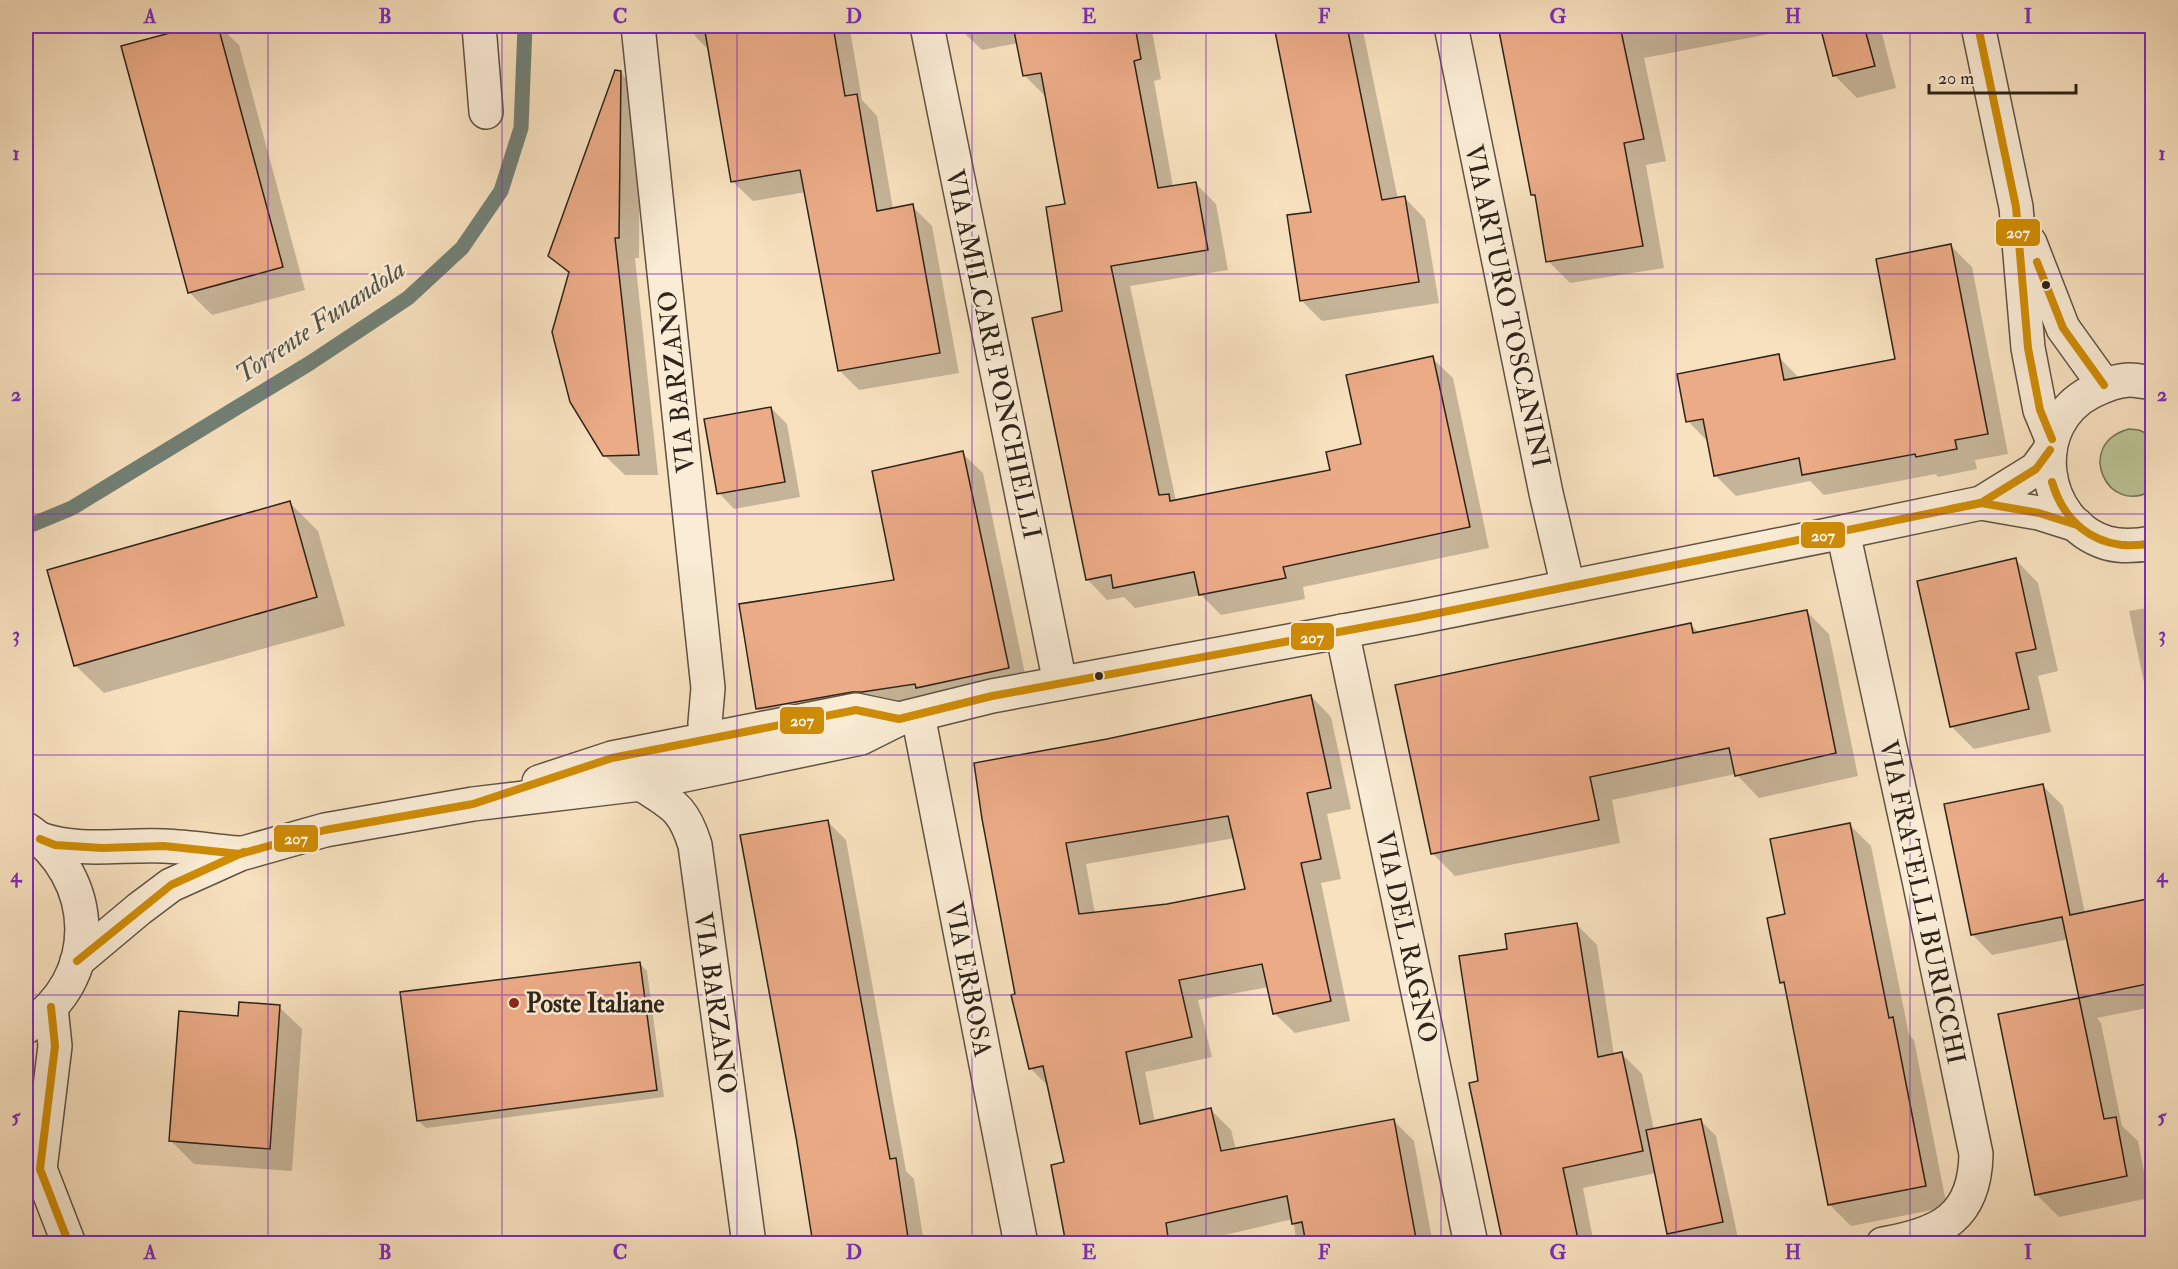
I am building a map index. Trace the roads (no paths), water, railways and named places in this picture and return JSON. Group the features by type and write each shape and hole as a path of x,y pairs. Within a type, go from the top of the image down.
{"street":[{"path":"478,26 486,112"},
{"name":"VIA BARZANO","path":"638,26 708,688 705,723 707,739"},
{"name":"VIA AMILCARE PONCHIELLI","path":"927,26 1060,683"},
{"name":"VIA ARTURO TOSCANINI","path":"1451,26 1546,493 1568,587"},
{"path":"1978,26 2016,207 2028,348 2040,410 2051,444 2048,465 2053,490 2065,513 2084,531 2107,543 2133,547 2152,543"},
{"path":"2016,207 2063,328 2104,385"},
{"path":"77,961 171,885 240,854 326,830 473,804 641,784 861,738 909,717 992,696 1568,587 1981,502 2036,469 2051,444 2063,416 2081,397 2104,385 2130,380 2152,383"},
{"path":"1981,502 2039,513 2077,525"},
{"name":"VIA FRATELLI BURICCHI","path":"1843,532 1917,869 1976,1154 1976,1172 1969,1195 1959,1212 1935,1229 1896,1241"},
{"name":"VIA DEL RAGNO","path":"1342,631 1471,1244"},
{"path":"473,804 612,758 707,739 856,710 909,717"},
{"name":"VIA ERBOSA","path":"909,717 1021,1244"},
{"name":"VIA BARZANO","path":"641,784 679,810 688,823 695,845 749,1244"},
{"path":"33,834 56,845 102,848 164,846 240,854"},
{"path":"26,1027 51,1007 67,985 77,961 82,928 77,894 62,864 52,850 33,834"},
{"path":"51,1007 55,1046 33,1159 69,1244"}],"waterway":[{"name":"Torrente Funandola","path":"26,527 72,508 310,363 408,298 462,248 501,191 521,128 525,26"}],"place":[{"name":"Poste Italiane","path":"514,1003"}]}
